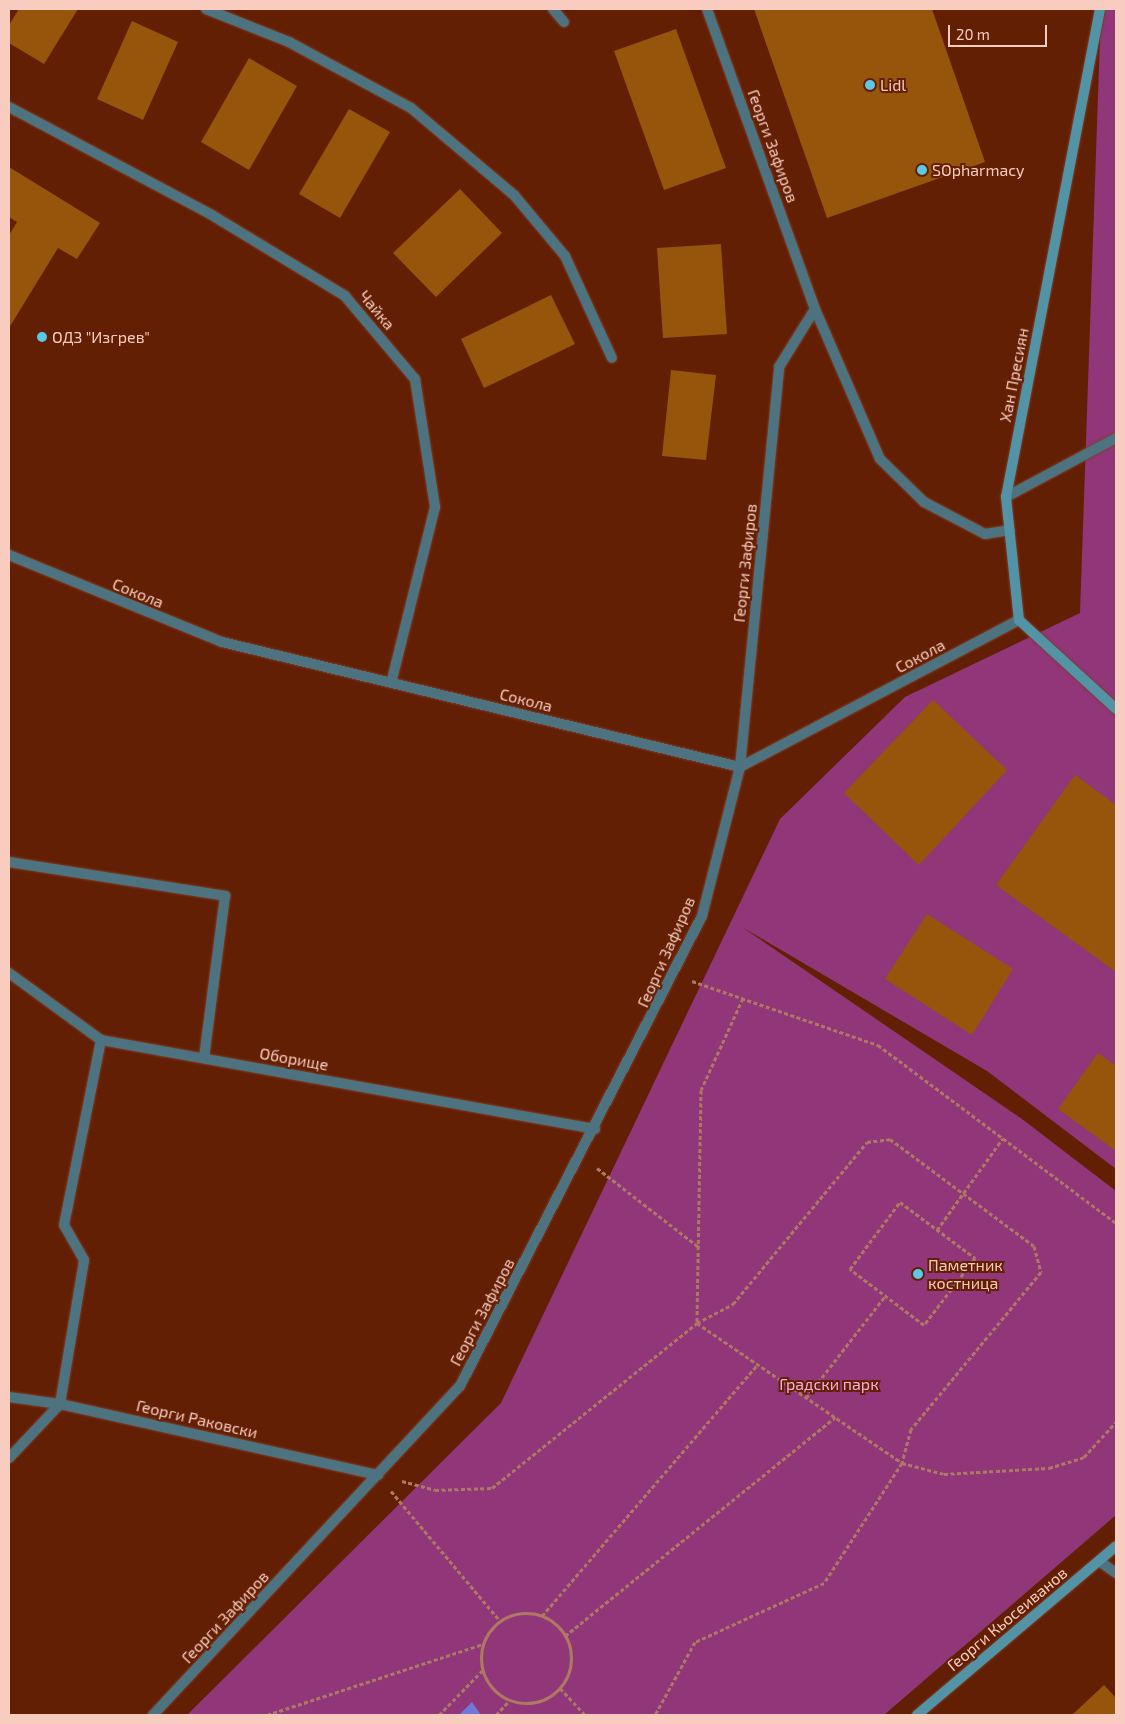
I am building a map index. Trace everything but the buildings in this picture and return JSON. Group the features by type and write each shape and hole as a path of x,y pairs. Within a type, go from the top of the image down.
{"street":[{"path":"206,9 289,42 411,108 514,195 565,256 612,358"},
{"path":"553,9 564,22"},
{"name":"Георги Зафиров","path":"153,1715 460,1386 675,975 702,916 740,767 779,367 816,309 707,9"},
{"name":"Хан Пресиян","path":"1019,620 1006,497 1100,9"},
{"name":"Чайка","path":"9,107 212,215 346,296 415,379 435,507 391,683"},
{"path":"816,309 880,459 924,502 985,534 1010,530"},
{"path":"1006,497 1116,438"},
{"name":"Сокола","path":"9,555 222,642 740,767 1019,620"},
{"path":"1019,620 1116,709"},
{"path":"9,862 225,896 204,1058"},
{"name":"Оборище","path":"9,973 100,1040 595,1129"},
{"path":"9,1458 60,1404 84,1260 64,1225 100,1040"},
{"name":"Георги Раковски","path":"9,1397 60,1404 378,1475"},
{"name":"Георги Кьосеиванов","path":"917,1715 1116,1546"},
{"path":"1099,1561 1116,1573"}],"path":[{"path":"675,975 878,1045 1116,1224"},
{"path":"697,1323 701,1090 743,998"},
{"path":"937,1230 1003,1138"},
{"path":"378,1475 435,1490 492,1488 697,1323 734,1304 867,1142 890,1139 964,1192 1034,1246 1041,1272 911,1429 902,1464 824,1583 696,1642 655,1715"},
{"path":"580,1156 699,1248"},
{"path":"900,1202 975,1258 924,1325 885,1296 850,1269 900,1202"},
{"path":"806,1398 885,1296"},
{"path":"697,1323 902,1464 944,1474 1049,1468 1084,1457 1116,1422"},
{"path":"542,1616 758,1364"},
{"path":"565,1636 835,1417"},
{"path":"378,1475 500,1621"},
{"path":"521,1614 542,1616 565,1636 571,1663 560,1688 536,1702 510,1701 488,1684 482,1671 483,1644 500,1621 521,1614"},
{"path":"267,1715 483,1644"},
{"path":"439,1715 482,1671"},
{"path":"560,1688 585,1715"},
{"path":"496,1715 510,1701"}],"green space":[{"name":"Градски парк","path":"1101,9 1116,9 1116,1169 987,1071 742,927 1022,1119 1116,1191 1116,1515 884,1715 187,1715 501,1403 780,819 905,697 1080,613"}],"shaded area":[{"path":"472,1702 481,1715 459,1715"}],"place":[{"name":"Lidl","path":"870,85"},
{"name":"SOpharmacy","path":"922,170"},
{"name":"ОДЗ \"Изгрев\"","path":"42,337"},
{"name":"Паметник костница","path":"918,1274"}]}
